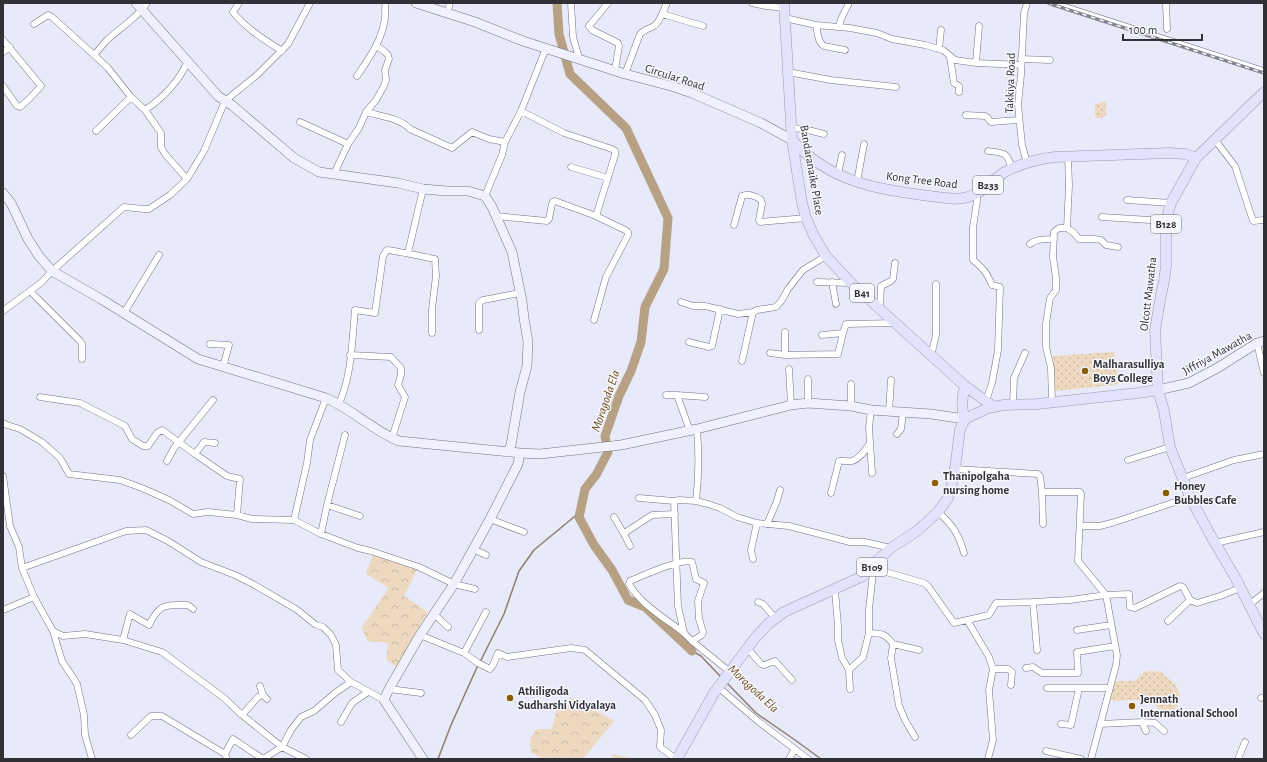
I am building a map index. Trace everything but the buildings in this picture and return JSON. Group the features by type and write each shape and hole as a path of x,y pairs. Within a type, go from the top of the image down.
{"main road":[{"name":"Bandaranaike Place","path":"784,10 792,140 802,203 806,218 826,256 851,282 965,386 990,404"},
{"name":"Olcott Mawatha","path":"1158,390 1155,330 1166,266 1166,221 1171,203 1196,158 1264,92"},
{"name":"Kong Tree Road","path":"792,140 801,150 822,167 857,182 888,190 952,198 968,197 1004,173 1040,159 1169,153 1186,154 1196,158"},
{"path":"965,386 963,414 965,419 990,404 1013,405 1052,402 1158,390"},
{"name":"B128","path":"1158,390 1164,411 1170,447 1190,497 1249,605 1262,624 1264,634"},
{"name":"B109","path":"676,759 719,686 748,650 755,638 775,618 804,602 835,590 863,576 892,548 920,529 938,512 948,498 955,469 960,429 965,419"}],"street":[{"path":"3,312 42,282 52,271 124,207 149,208 170,195 187,179 204,151 225,101 257,75 282,51 288,44 310,3"},
{"path":"357,76 377,46 386,18 384,7 386,3"},
{"name":"Circular Road","path":"416,3 431,5 447,13 523,41 580,58 625,74 692,93 761,124 792,140"},
{"path":"447,13 450,3"},
{"path":"571,3 573,37 580,58"},
{"path":"608,3 589,26 592,30 618,43 619,46 615,70"},
{"path":"625,74 642,31 656,25 667,3"},
{"path":"752,3 784,10 816,25 877,33 892,39 925,44 943,50 955,60 976,63 1050,60"},
{"path":"839,27 849,3"},
{"name":"Takkiya Road","path":"1027,3 1024,13 1018,105 1022,145 1027,163"},
{"path":"1053,3 1264,71"},
{"path":"1166,3 1167,29"},
{"path":"235,4 233,12 237,17 282,51"},
{"path":"94,55 106,41 131,22 142,5 218,96 233,106 294,158 319,172 398,183 423,189 468,191 485,196 492,207 512,252 517,272 528,342 527,366 520,392 511,445 508,452"},
{"path":"662,14 703,26"},
{"path":"34,24 45,16 50,15 108,68 131,97 144,110 161,133 162,147 165,154 187,179"},
{"path":"816,25 821,44 824,46 845,50"},
{"path":"976,63 979,26"},
{"path":"938,49 941,30"},
{"path":"3,40 31,72 41,87 20,107 16,106 3,86"},
{"path":"334,174 348,144 359,128 366,112 376,100 384,86 386,80 385,70 389,59 388,55 377,46"},
{"path":"3,52 10,47"},
{"path":"485,196 502,155 505,142 521,110 546,48"},
{"path":"950,57 954,83 959,86 959,92"},
{"path":"144,110 155,103 176,81 182,74 188,61"},
{"path":"788,72 831,80 896,87"},
{"path":"96,131 131,97"},
{"path":"521,110 564,133 612,148 615,151 596,216"},
{"path":"366,112 395,120 406,125 410,129 452,148 472,132 490,139 505,142"},
{"path":"966,115 985,116 991,122 1019,120"},
{"path":"300,122 348,144"},
{"path":"791,128 804,129 824,134"},
{"path":"1215,140 1235,166 1253,221 1264,220"},
{"path":"857,182 864,144"},
{"path":"988,151 1004,153 1008,157 1012,169"},
{"path":"838,175 842,156"},
{"path":"1067,228 1069,185 1068,157"},
{"path":"572,167 608,178"},
{"path":"408,253 423,189"},
{"path":"977,192 978,201 973,227 973,260 986,272 992,285 1000,287 998,350 990,404"},
{"path":"3,193 10,203 28,239 39,256 52,271 132,317 198,359 326,398 340,404 368,424 399,441 540,454 621,446 693,430 791,405 808,404 851,406 871,410 931,414 965,419"},
{"path":"734,225 742,196 745,195 758,197 761,200 760,222 806,218"},
{"path":"1127,200 1171,203"},
{"path":"496,216 547,221 549,219 552,204 555,201 596,216 628,232 628,235 606,277 594,320"},
{"path":"1102,217 1166,221"},
{"path":"1052,402 1051,368 1046,347 1046,320 1050,298 1056,290 1053,257 1054,232 1059,228 1067,228 1079,239 1101,240 1106,244 1118,246"},
{"path":"1030,244 1039,240 1054,239"},
{"path":"340,404 349,371 356,310 375,313 383,256 387,250 435,259 436,276 432,309 432,333"},
{"path":"124,313 159,255"},
{"path":"681,302 693,306 705,306 720,309 734,314 776,307 780,304 788,288 804,270 826,256"},
{"path":"880,309 880,288 883,284 893,279 895,263"},
{"path":"817,282 851,282"},
{"path":"832,282 836,304"},
{"path":"931,356 936,335 936,284"},
{"path":"30,291 80,341 82,344 82,359"},
{"path":"479,330 479,303 483,300 520,293"},
{"path":"689,342 709,347 712,346 720,309"},
{"path":"742,360 753,312"},
{"path":"770,353 785,355 838,354 846,324 896,323"},
{"path":"785,332 785,355"},
{"path":"822,335 843,332"},
{"path":"1261,342 1264,373"},
{"name":"Jiffriya Mawatha","path":"1158,390 1189,383 1261,342"},
{"path":"210,344 229,344 222,367"},
{"path":"1013,405 1014,378 1025,352"},
{"path":"350,355 391,357 401,368 401,375 398,385 405,398 392,438"},
{"path":"789,369 791,405"},
{"path":"808,379 808,404"},
{"path":"889,412 891,380"},
{"path":"851,384 851,406"},
{"path":"666,395 705,397"},
{"path":"677,395 693,430 699,452 696,501"},
{"path":"40,397 80,403 125,426 132,439 143,446 148,446 157,433 162,430 227,476 240,479 237,515"},
{"path":"294,520 307,463 310,440 326,398"},
{"path":"167,461 174,448 180,443 213,400"},
{"path":"871,410 869,428 872,473"},
{"path":"897,434 900,429 903,413"},
{"path":"3,423 20,429 42,442 60,458 69,474 120,480 169,500 193,514 208,512 237,515 252,519 294,520 321,534 358,548 419,567 454,584 475,589"},
{"path":"321,534 345,435"},
{"path":"195,454 204,442 215,443"},
{"path":"831,493 839,461 855,460 862,454 870,443"},
{"path":"1128,460 1170,447"},
{"path":"384,700 420,635 454,584 490,519 518,464 520,453"},
{"path":"1183,478 1234,460 1264,454"},
{"path":"955,469 1038,474 1040,476 1042,492 1043,524"},
{"path":"3,476 10,526 19,547 22,568 34,596 53,631 62,661 77,684 84,715 85,735 92,759"},
{"path":"767,524 780,490"},
{"path":"1042,492 1080,492 1078,561 1106,595 1117,655 1116,665 1091,759"},
{"path":"1080,526 1100,526 1190,497"},
{"path":"639,498 674,502 679,500 696,501 720,508 737,517 757,523 789,526 850,542 865,542 892,548"},
{"path":"674,502 678,606 684,633"},
{"path":"327,505 360,516"},
{"path":"938,512 949,522 960,539 964,553"},
{"path":"624,534 652,515 675,514"},
{"path":"614,517 630,546"},
{"path":"490,519 524,532"},
{"path":"753,559 751,550 757,523"},
{"path":"22,568 126,531 146,530 168,541 201,562 251,583 296,609 323,628 331,635 336,645 338,670 351,682 384,700 423,759"},
{"path":"1215,542 1264,532"},
{"path":"473,549 486,556"},
{"path":"692,641 702,635 703,632 699,619 698,601 704,583 696,579 692,562 676,563 642,575 630,581 629,584 633,592 646,604 684,633 692,641 729,674"},
{"path":"848,670 863,657 869,633 869,609 873,573 872,568 924,583 928,586 954,623 989,615 996,604 1070,600 1106,595 1129,594 1130,607 1135,608 1180,586 1190,600 1197,603 1240,588"},
{"path":"835,590 838,640 842,658 848,670 850,688"},
{"path":"1249,605 1264,593"},
{"path":"3,610 34,596"},
{"path":"1168,621 1190,600"},
{"path":"758,602 763,604 775,618"},
{"path":"1033,602 1037,650"},
{"path":"123,640 130,614 149,625 154,615 162,607 168,605 188,604 193,609"},
{"path":"464,653 486,612"},
{"path":"434,614 448,627"},
{"path":"967,620 989,656 993,669 989,690 993,740 988,759"},
{"path":"1076,630 1111,626"},
{"path":"53,631 63,636 85,634 123,640 162,652 224,698 242,715 282,747 306,759"},
{"path":"869,633 877,633 887,636 893,644 919,650"},
{"path":"420,635 464,653 478,664 490,669 498,654 506,657 571,648 585,650 645,700 655,715 661,730 660,747 676,759"},
{"path":"893,644 891,658 900,706 905,720 915,738"},
{"path":"1026,668 1033,667 1042,673 1078,673 1077,652 1115,646"},
{"path":"748,650 761,664 764,665 774,661 792,680"},
{"path":"993,669 1008,669 1012,672 1011,685"},
{"path":"131,735 151,716 162,716 226,756 233,739 263,759 282,747 291,730 301,717 314,711 335,693 351,682"},
{"path":"242,715 258,697 265,697 260,686"},
{"path":"719,686 759,722 808,759"},
{"path":"1047,688 1110,688"},
{"path":"1061,724 1071,725 1079,688"},
{"path":"389,689 422,693"},
{"path":"341,722 352,703 368,692"},
{"path":"1100,724 1142,722 1155,723 1164,731"},
{"path":"1142,722 1146,731"},
{"path":"1238,759 1245,742"},
{"path":"789,759 795,750"},
{"path":"1046,751 1081,759"}],"green space":[{"path":"1106,102 1106,115 1101,118 1095,118 1095,104"},
{"path":"1113,352 1115,355 1118,383 1115,385 1054,391 1053,356"},
{"path":"373,554 417,570 404,596 428,612 398,668 386,659 388,643 367,641 362,627 389,588 366,574"},
{"path":"1144,672 1161,672 1176,685 1180,696 1178,705 1173,711 1166,712 1157,708 1152,699 1114,701 1108,698 1113,681 1134,681"},
{"path":"570,697 614,721 583,759 542,759 531,752 530,739 537,729 552,729 557,709 567,709"},
{"path":"611,754 637,759 613,759"}],"waterway":[{"name":"Moragoda Ela","path":"557,3 559,34 570,74 626,128 668,218 664,269 645,307 641,342 631,371 619,396 605,436 608,452 596,475 585,489 579,517 594,545 612,570 628,600 645,607 692,651"},
{"path":"480,662 504,614 519,571 534,550 580,512"},
{"name":"Moragoda Ela","path":"692,651 701,656 721,677"},
{"path":"438,759 451,725 478,665"},
{"name":"Moragoda Ela","path":"726,682 756,713 821,759"}],"railway":[{"path":"1048,3 1264,73"}],"place":[{"name":"Malharasulliya Boys College","path":"1085,371"},
{"name":"Thanipolgaha nursing home","path":"935,483"},
{"name":"Honey Bubbles Cafe","path":"1166,493"},
{"name":"Athiligoda Sudharshi Vidyalaya","path":"510,698"},
{"name":"Jennath International School","path":"1132,706"}]}
